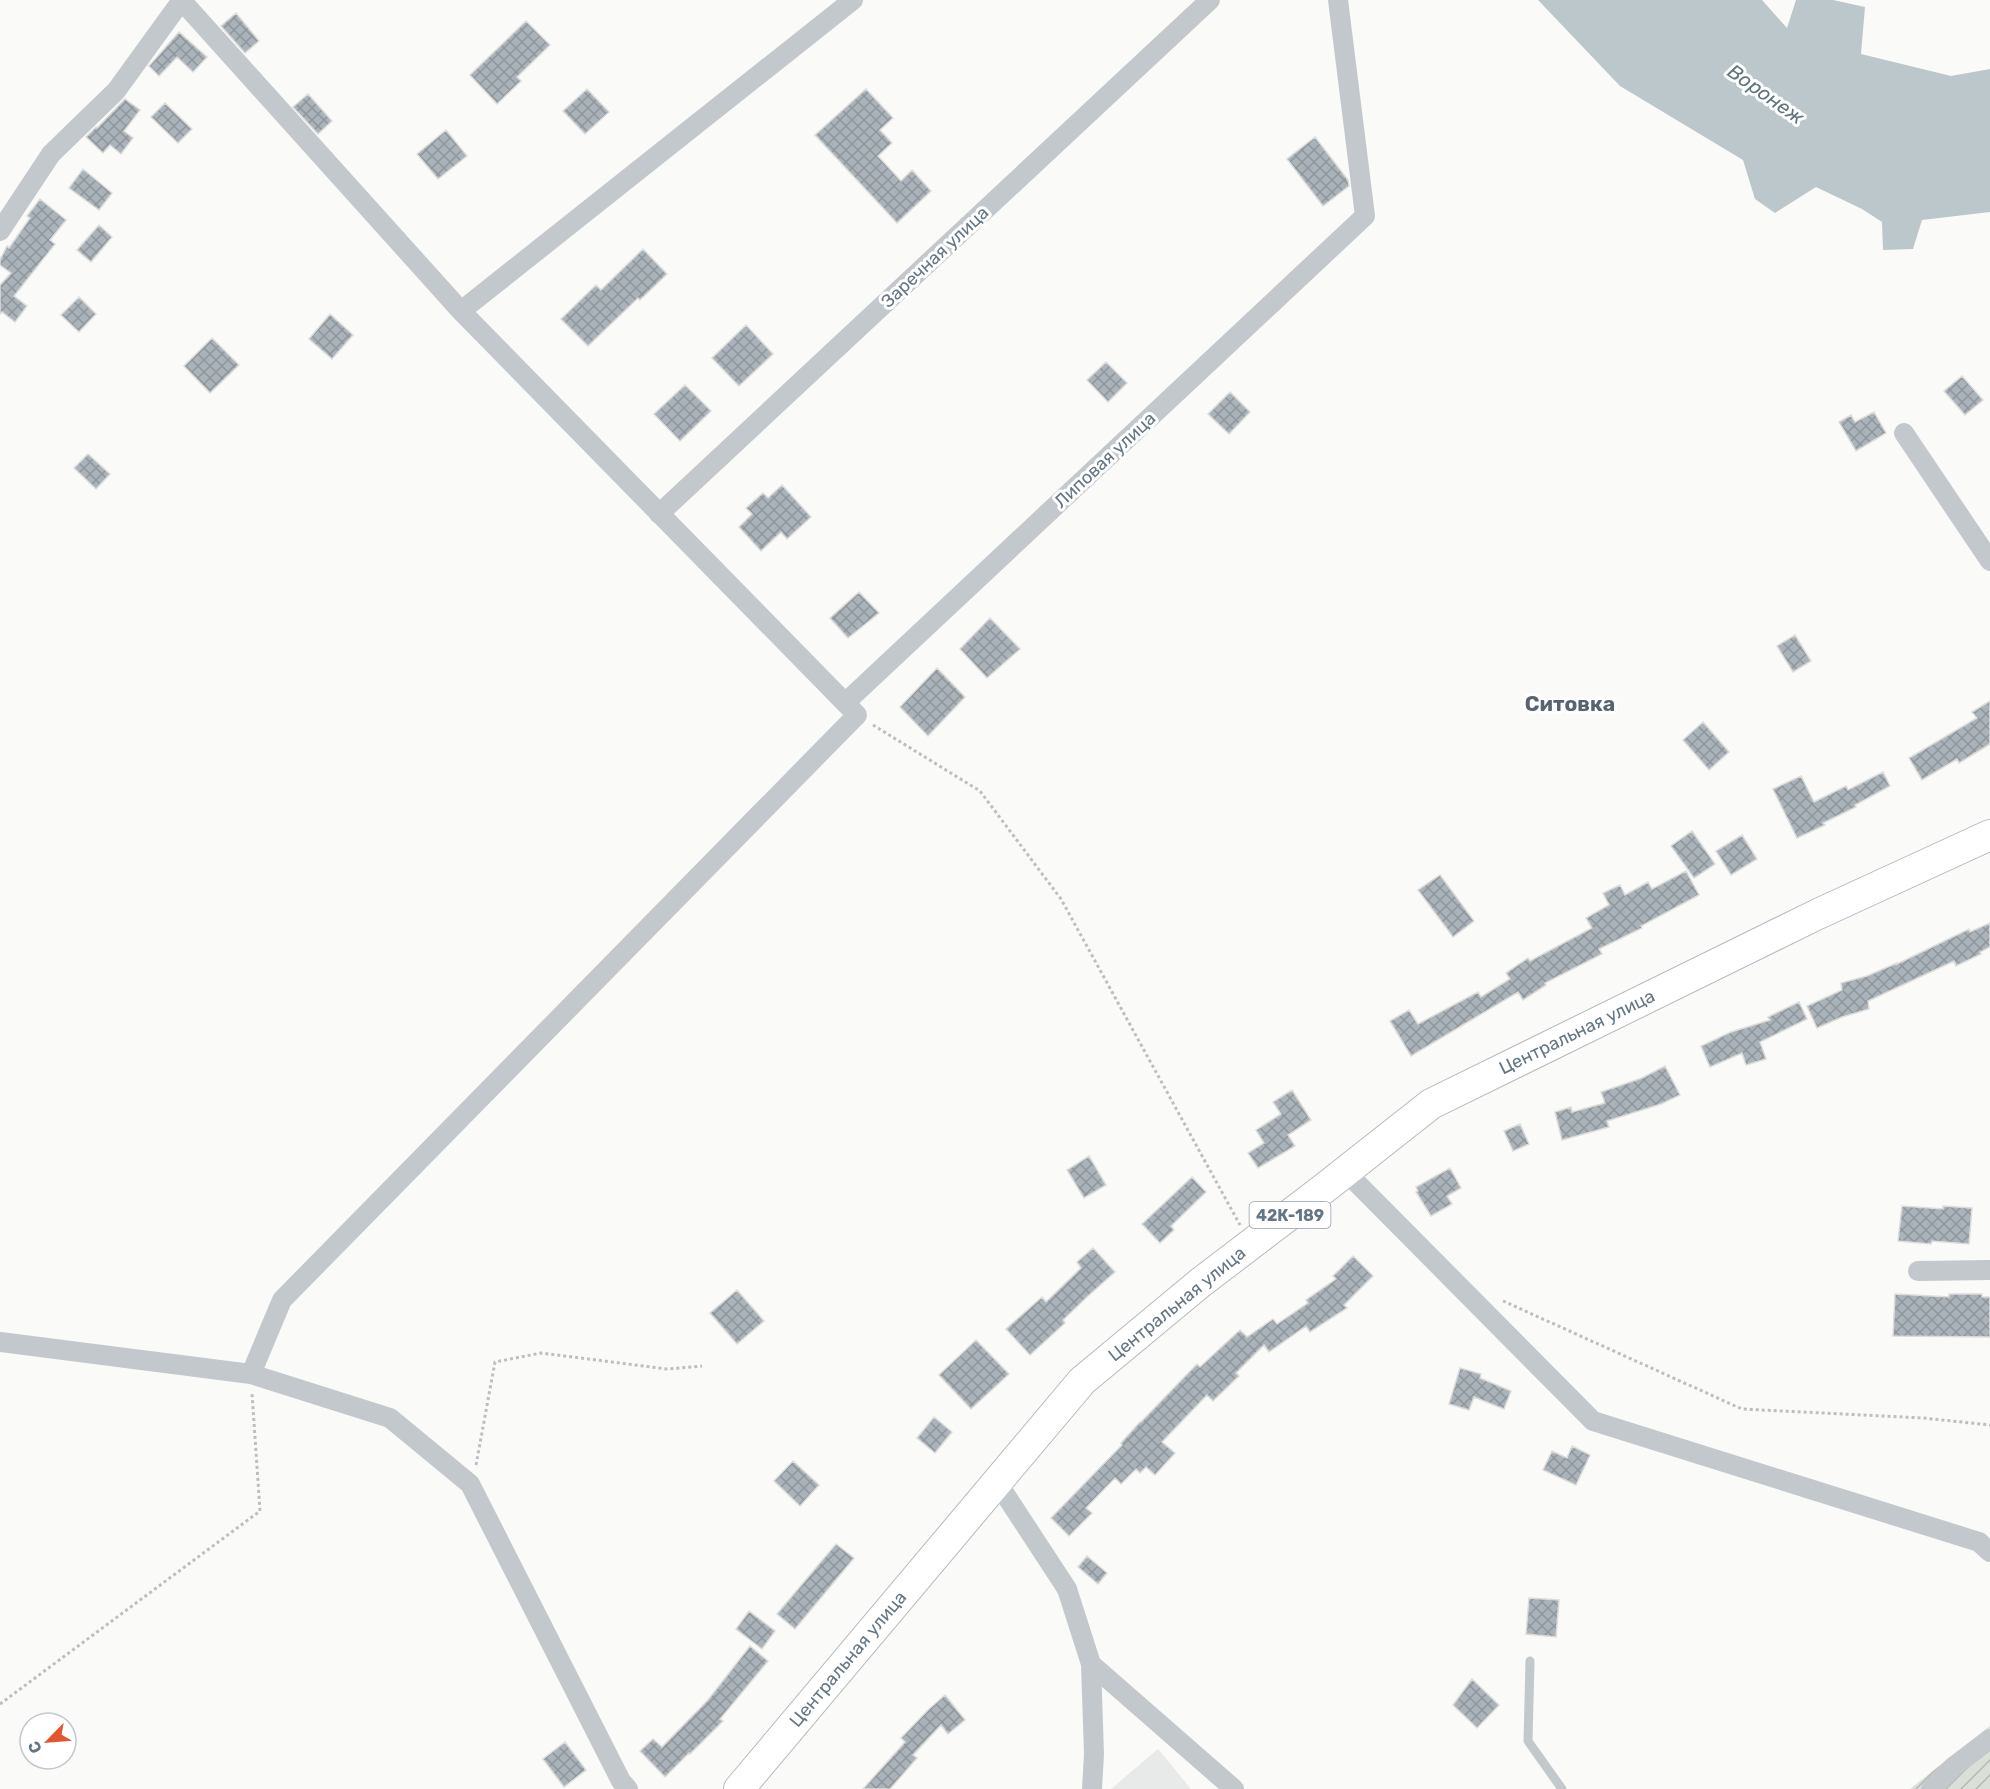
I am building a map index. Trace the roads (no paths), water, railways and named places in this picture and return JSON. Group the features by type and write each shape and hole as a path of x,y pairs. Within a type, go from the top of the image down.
{"main road":[{"name":"Центральная улица","path":"739,1789 1082,1381 1200,1283 1431,1104 1818,914 1990,835"}],"street":[{"path":"0,231 51,154 116,91 182,0 461,311 851,709"},
{"path":"461,311 853,0"},
{"name":"Заречная улица","path":"659,514 1210,0"},
{"name":"Липовая улица","path":"251,1374 282,1300 851,709 1365,216 1338,0"},
{"path":"1904,433 1990,561"},
{"path":"1346,1172 1593,1420 1979,1542 1990,1552"},
{"path":"1918,1271 1990,1270"},
{"path":"0,1342 251,1374 390,1419 471,1487 621,1781 628,1789"},
{"path":"997,1482 1067,1589 1091,1664 1094,1754 1092,1789"},
{"path":"1091,1664 1233,1789"},
{"path":"1931,1789 1953,1767 1990,1739"}],"lane":[{"path":"1530,1661 1528,1741 1562,1789"}],"water":[{"name":"Воронеж","path":"1538,0 1762,0 1787,28 1796,0 1833,0 1865,7 1861,54 1951,76 1990,69 1990,212 1922,220 1913,249 1883,250 1882,222 1862,209 1816,187 1775,213 1755,199 1743,160 1620,86"}],"district":[{"name":"Ситовка","path":"1570,703"}]}
